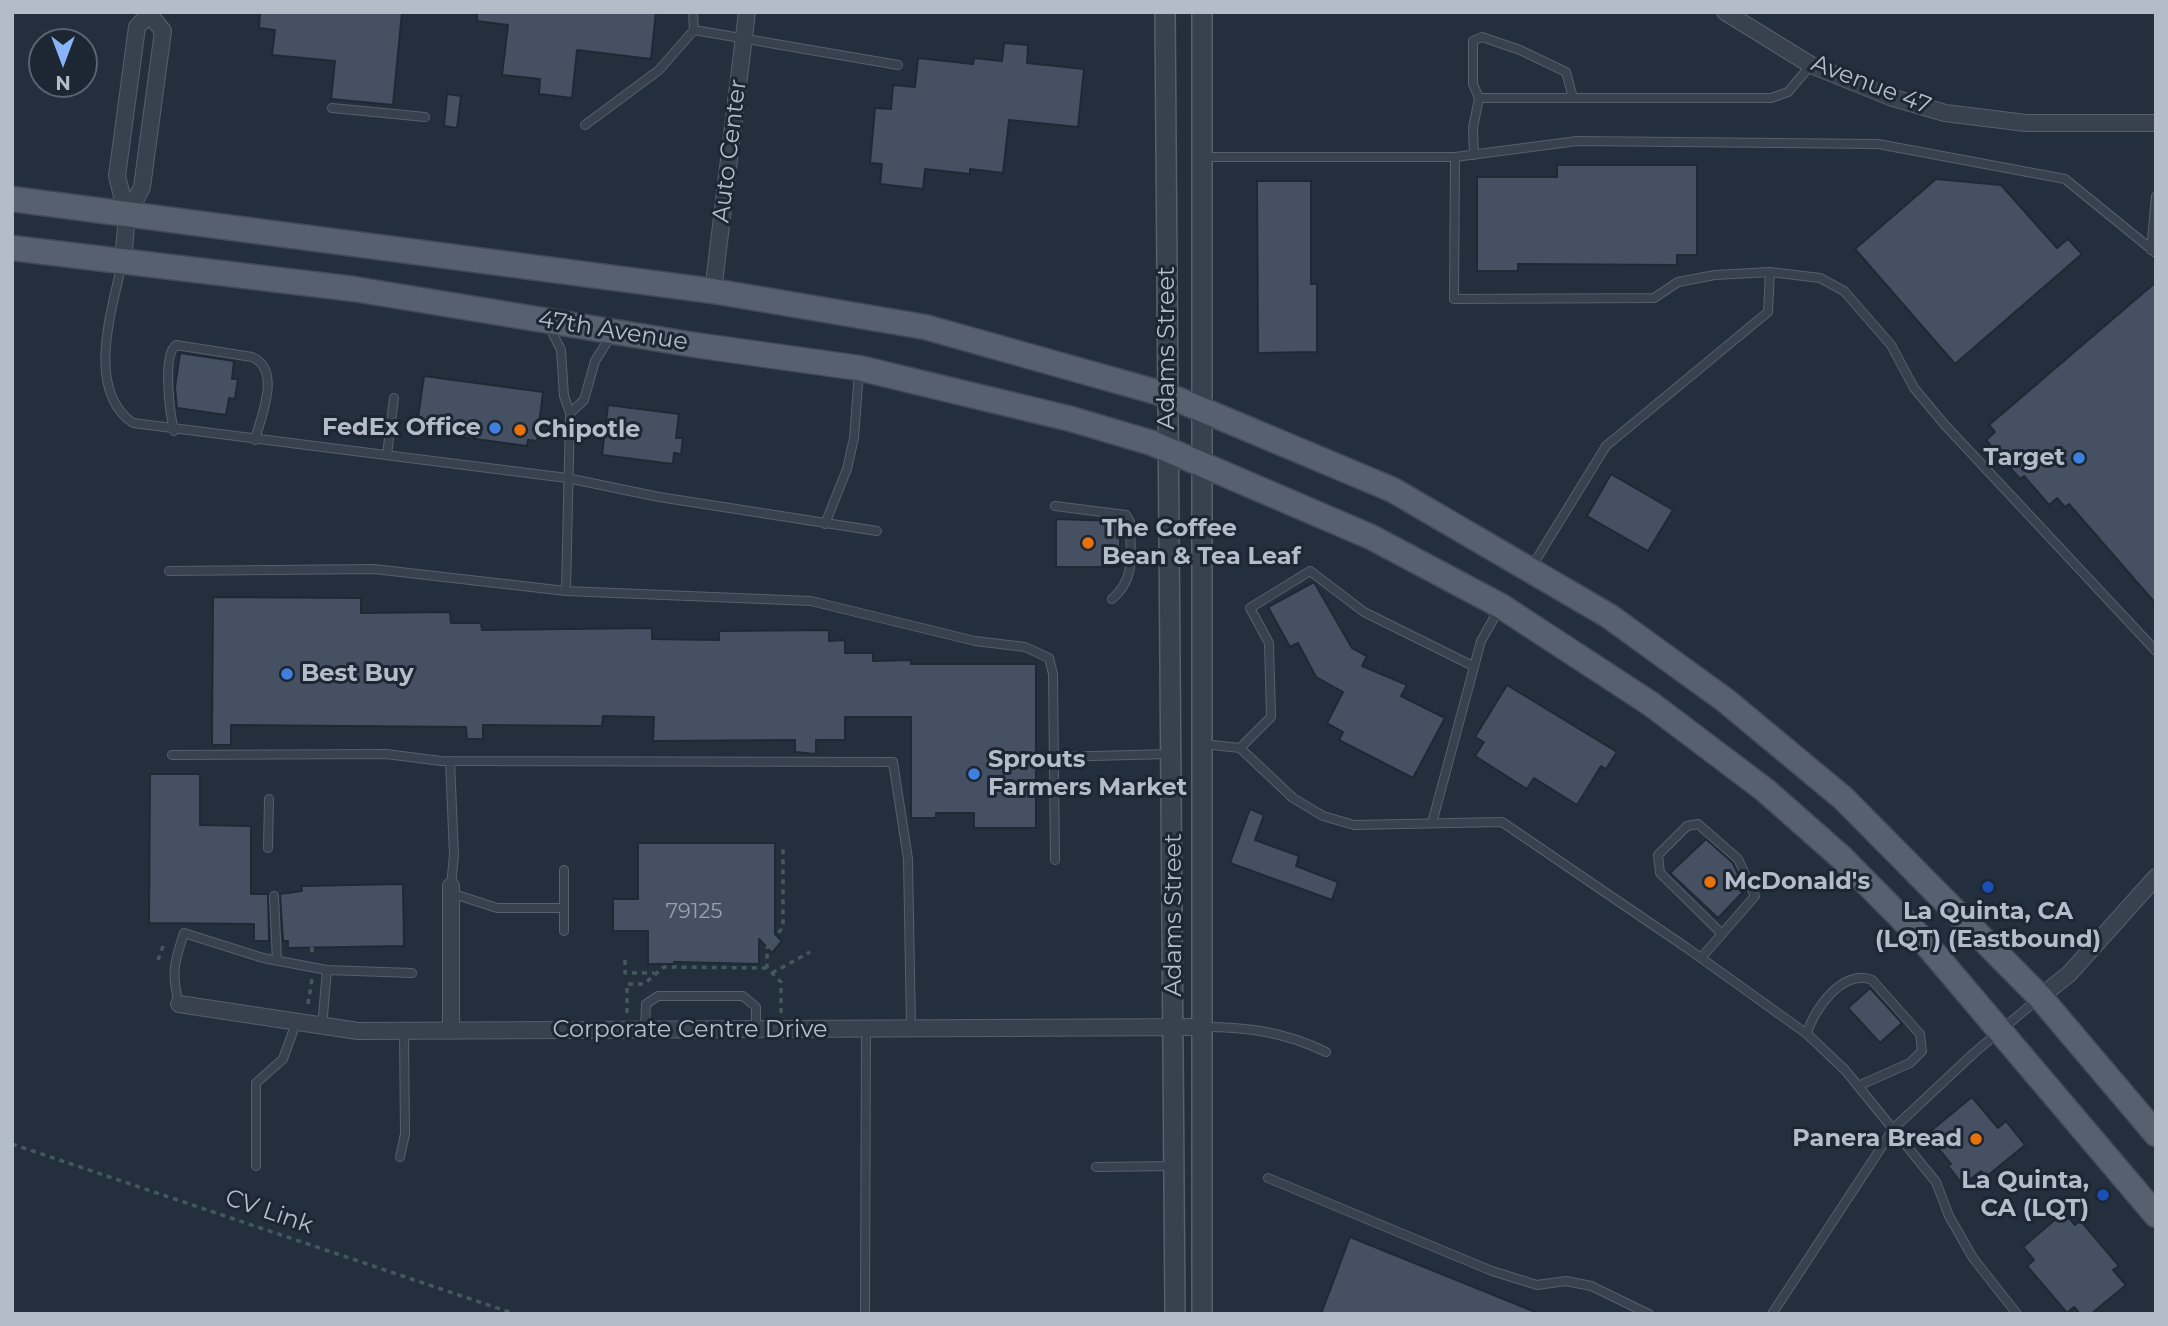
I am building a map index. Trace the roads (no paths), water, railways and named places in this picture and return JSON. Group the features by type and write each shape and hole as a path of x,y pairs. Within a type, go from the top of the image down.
{"main road":[{"name":"47th Avenue","path":"12,199 713,290 925,327 1167,395 1393,491 1531,568 1609,616 1726,701 1843,798 2040,997 2156,1134"},
{"name":"47th Avenue","path":"12,248 355,289 859,368 1071,419 1167,448 1371,537 1501,606 1651,704 1765,790 1841,858 1922,939 2156,1215"}],"street":[{"name":"Auto Center","path":"713,290 747,12"},
{"name":"Adams Street","path":"1166,12 1175,1314"},
{"name":"Adams Street","path":"1202,12 1202,1314"},
{"path":"123,261 127,216 117,176 137,27 151,14 163,31 142,187 127,216"},
{"name":"Avenue 47","path":"1734,14 1811,65 1890,97 1945,113 2026,123 2156,123"},
{"path":"2040,997 2069,974 2156,877"},
{"path":"451,890 451,1031"},
{"name":"Corporate Centre Drive","path":"180,1004 245,1012 322,1027 404,1031 1203,1027"}],"lane":[{"path":"584,125 659,70 694,30 693,12"},
{"path":"694,30 898,65"},
{"path":"1474,155 1473,128 1479,98 1473,84 1474,41 1482,37 1520,50 1566,72 1573,98"},
{"path":"1479,98 1771,98 1788,92 1811,65"},
{"path":"332,108 425,117"},
{"path":"1203,157 1455,157 1577,141 1878,144 2065,179 2154,251"},
{"path":"1455,157 1454,299 1654,298 1678,282 1715,275 1770,272 1820,278 1844,290 1891,345 1914,388 1944,424 2156,652"},
{"path":"2154,251 2156,196"},
{"path":"123,261 106,336 109,396 124,417 133,424 567,478 659,497 877,531"},
{"path":"1531,568 1606,446 1768,312 1770,272"},
{"path":"546,320 561,350 564,396 570,413 566,591"},
{"path":"570,413 584,400 595,361 613,331"},
{"path":"174,431 169,411 168,357 176,345 261,361 269,382 256,440"},
{"path":"825,524 849,459 859,368"},
{"path":"387,455 394,398"},
{"path":"1055,506 1126,515 1129,522 1131,573 1124,590 1112,600"},
{"path":"169,571 374,569 566,591 811,601 975,641 1037,650 1049,658 1052,665 1055,860"},
{"path":"1240,748 1271,717 1269,643 1250,608 1310,571 1364,612 1473,666"},
{"path":"1432,823 1473,666 1481,641 1501,606"},
{"path":"1203,744 1240,748 1293,798 1323,816 1354,825 1502,821 1701,958 1807,1034 1858,1086 1936,1182 1950,1216 1973,1258 2017,1314"},
{"path":"172,755 386,754 450,761 893,762 908,859 911,1028"},
{"path":"1054,757 1173,754"},
{"path":"450,761 454,855 451,890 496,908 564,908"},
{"path":"268,848 269,799"},
{"path":"1701,958 1722,934 1755,896 1738,859 1698,824 1687,826 1658,855 1660,873 1722,934"},
{"path":"564,870 564,931"},
{"path":"274,896 277,961"},
{"path":"180,1004 172,979 173,965 184,933 277,961 327,970 412,972"},
{"path":"322,1027 327,970"},
{"path":"1807,1034 1817,1007 1848,981 1863,976 1872,980 1920,1034 1922,1051 1910,1063 1858,1086"},
{"path":"645,1030 646,1004 658,996 743,996 756,1007 756,1029"},
{"path":"1772,1314 1894,1128 1974,1052 2040,997"},
{"path":"256,1166 256,1083 283,1059 296,1023"},
{"path":"1203,1027 1264,1029 1297,1037 1326,1052"},
{"path":"865,1314 866,1028"},
{"path":"400,1157 405,1134 404,1031"},
{"path":"1096,1167 1174,1166"},
{"path":"1268,1178 1492,1271 1537,1285 1566,1281 1591,1286 1649,1314"}],"place":[{"name":"FedEx Office","path":"495,428"},
{"name":"Chipotle","path":"520,430"},
{"name":"Target","path":"2079,458"},
{"name":"The Coffee Bean & Tea Leaf","path":"1088,543"},
{"name":"Best Buy","path":"287,674"},
{"name":"Sprouts Farmers Market","path":"974,774"},
{"name":"McDonald's","path":"1710,882"},
{"name":"La Quinta, CA (LQT) (Eastbound)","path":"1988,887"},
{"name":"Panera Bread","path":"1976,1139"},
{"name":"La Quinta, CA (LQT)","path":"2103,1195"}]}
